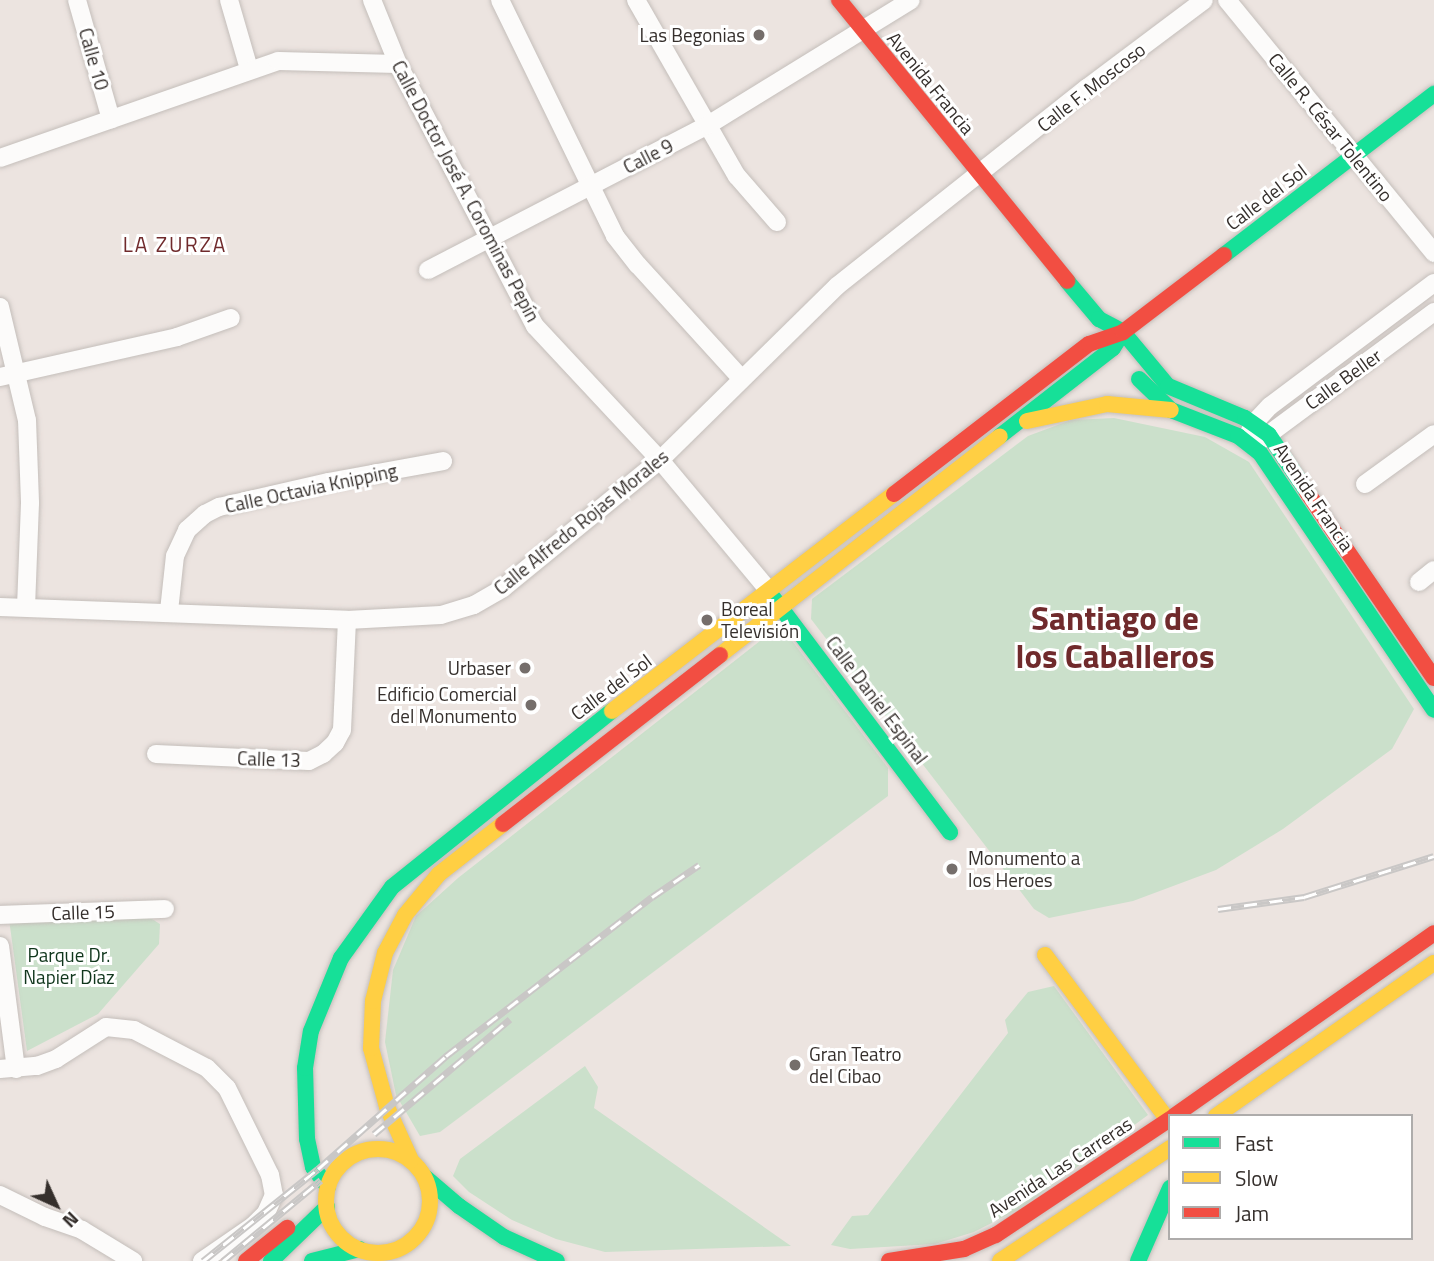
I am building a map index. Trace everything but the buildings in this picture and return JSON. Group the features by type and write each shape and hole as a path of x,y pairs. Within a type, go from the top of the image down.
{"main road":[{"name":"Avenida Francia","path":"839,0 1099,319 1108,343 1171,410 1249,443 1434,710"},
{"name":"Calle del Sol","path":"411,1160 387,1107 371,1048 373,1000 385,953 405,915 439,874 1010,428 1108,343 1434,94"},
{"name":"Avenida Francia","path":"1099,319 1123,332 1168,386 1254,423 1269,435 1434,678"},
{"name":"Calle del Sol","path":"327,1195 313,1167 307,1139 305,1068 311,1031 341,958 392,887 518,784 1089,344 1108,343"},
{"path":"1010,428 1046,414 1087,406 1128,404 1171,410"},
{"name":"Calle Daniel Espinal","path":"770,592 950,832"},
{"path":"518,784 531,802"},
{"name":"Avenida Las Carreras","path":"1178,1114 1434,933"},
{"path":"1045,955 1168,1117"},
{"path":"1219,1114 1434,963"},
{"name":"Avenida Las Carreras","path":"889,1261 928,1257 964,1249 996,1235 1168,1121"},
{"path":"271,1261 327,1195 337,1170 359,1152 387,1149 411,1160 425,1177 459,1206 505,1237 557,1261"},
{"path":"1000,1261 1168,1149"},
{"path":"312,1261 396,1249 416,1237 430,1208 430,1193 425,1177"},
{"path":"1138,1261 1168,1193"},
{"path":"327,1195 337,1232 372,1254"},
{"path":"246,1261 327,1195"}],"street":[{"name":"Calle 10","path":"77,0 111,118"},
{"path":"229,0 249,69"},
{"name":"Calle Doctor José A. Corominas Pepín","path":"372,0 398,64 535,326 660,460 770,592"},
{"path":"500,0 615,236 741,378"},
{"path":"636,0 737,176 777,222"},
{"name":"Calle 9","path":"429,270 708,125 911,0"},
{"name":"Calle F. Moscoso","path":"979,175 1087,88 1204,0"},
{"name":"Calle R. César Tolentino","path":"1227,0 1434,253"},
{"path":"0,158 278,61 398,64"},
{"name":"Calle Alfredo Rojas Morales","path":"0,607 169,611 347,620 441,615 489,597 660,460 837,286 979,175"},
{"path":"1249,443 1254,423 1270,406 1434,283"},
{"path":"0,307 7,375 27,421 30,503 26,606"},
{"name":"Calle Beller","path":"1249,443 1269,435 1434,312"},
{"path":"7,375 177,337 231,318"},
{"path":"1365,484 1434,435"},
{"name":"Calle Octavia Knipping","path":"169,611 175,556 187,530 205,514 219,507 328,482 443,461"},
{"path":"1419,582 1434,570"},
{"name":"Calle 13","path":"156,754 309,761 323,754 335,743 342,730 347,620"},
{"name":"Calle 15","path":"0,915 165,909"},
{"path":"0,946 8,1069 56,1059 106,1027 134,1030 184,1054 207,1068 226,1088 273,1184 274,1195 266,1213 253,1226 202,1261"},
{"path":"0,1195 45,1217 82,1230 132,1261"}],"green space":[{"path":"1114,418 1205,437 1249,462 1414,709 1392,749 1283,829 1216,870 1133,901 1049,918 1034,909 811,619 812,599 1028,436 1071,420"},
{"path":"770,633 790,638 888,768 888,796 440,1132 420,1136 396,1095 385,1042 393,970 416,916 458,878"},
{"name":"Parque Dr. Napier Díaz","path":"131,906 160,924 159,944 98,1014 27,1051 9,919"},
{"path":"1054,986 1148,1115 1021,1208 974,1232 935,1244 850,1249 831,1245 852,1216 868,1215 1008,1033 1005,1020 1028,992"},
{"path":"585,1066 598,1087 594,1108 791,1246 605,1252 556,1239 512,1220 469,1192 453,1176 460,1159"}],"railway":[{"path":"1218,909 1304,897 1434,856"},
{"path":"203,1261 318,1169 446,1056 652,897 699,865"},
{"path":"374,1134 510,1019"},
{"path":"223,1261 321,1180"}],"traffic: fast":[{"path":"1224,255 1434,94"},
{"path":"1067,281 1099,319 1123,332 1168,386 1245,418 1269,435 1307,492"},
{"path":"1000,436 1113,348 1123,332"},
{"path":"1139,379 1171,410 1238,436 1260,453 1434,710"},
{"path":"772,596 950,832"},
{"path":"328,1187 313,1167 307,1139 305,1068 311,1031 341,958 392,887 612,711"},
{"path":"425,1177 459,1206 504,1237 557,1261"},
{"path":"1138,1261 1168,1193"},
{"path":"271,1261 327,1207"},
{"path":"312,1261 359,1249"}],"traffic: slow":[{"path":"1027,421 1107,404 1171,410"},
{"path":"720,655 1000,436"},
{"path":"612,711 894,494"},
{"path":"411,1160 387,1107 371,1048 373,1001 385,953 405,915 439,874 503,824"},
{"path":"1045,955 1168,1120"},
{"path":"1219,1114 1434,963"},
{"path":"378,1149 398,1153 415,1164 426,1181 430,1201 426,1221 415,1238 398,1249 378,1253 358,1249 341,1238 330,1221 326,1201 330,1181 341,1164 358,1153 378,1149"},
{"path":"1000,1261 1168,1149"}],"traffic: jam":[{"path":"839,0 1067,281"},
{"path":"894,494 1089,344 1123,332 1224,255"},
{"path":"1307,492 1434,678"},
{"path":"503,824 720,655"},
{"path":"1177,1114 1434,933"},
{"path":"889,1261 964,1249 996,1235 1168,1120"},
{"path":"246,1261 287,1228"}],"place":[{"name":"Las Begonias","path":"759,35"},
{"name":"Boreal Televisión","path":"707,620"},
{"name":"Urbaser","path":"525,668"},
{"name":"Edificio Comercial del Monumento","path":"531,705"},
{"name":"Monumento a los Heroes","path":"952,869"},
{"name":"Gran Teatro del Cibao","path":"795,1065"}],"district":[{"name":"LA ZURZA","path":"175,244"},
{"name":"Santiago de los Caballeros","path":"1115,638"}]}
